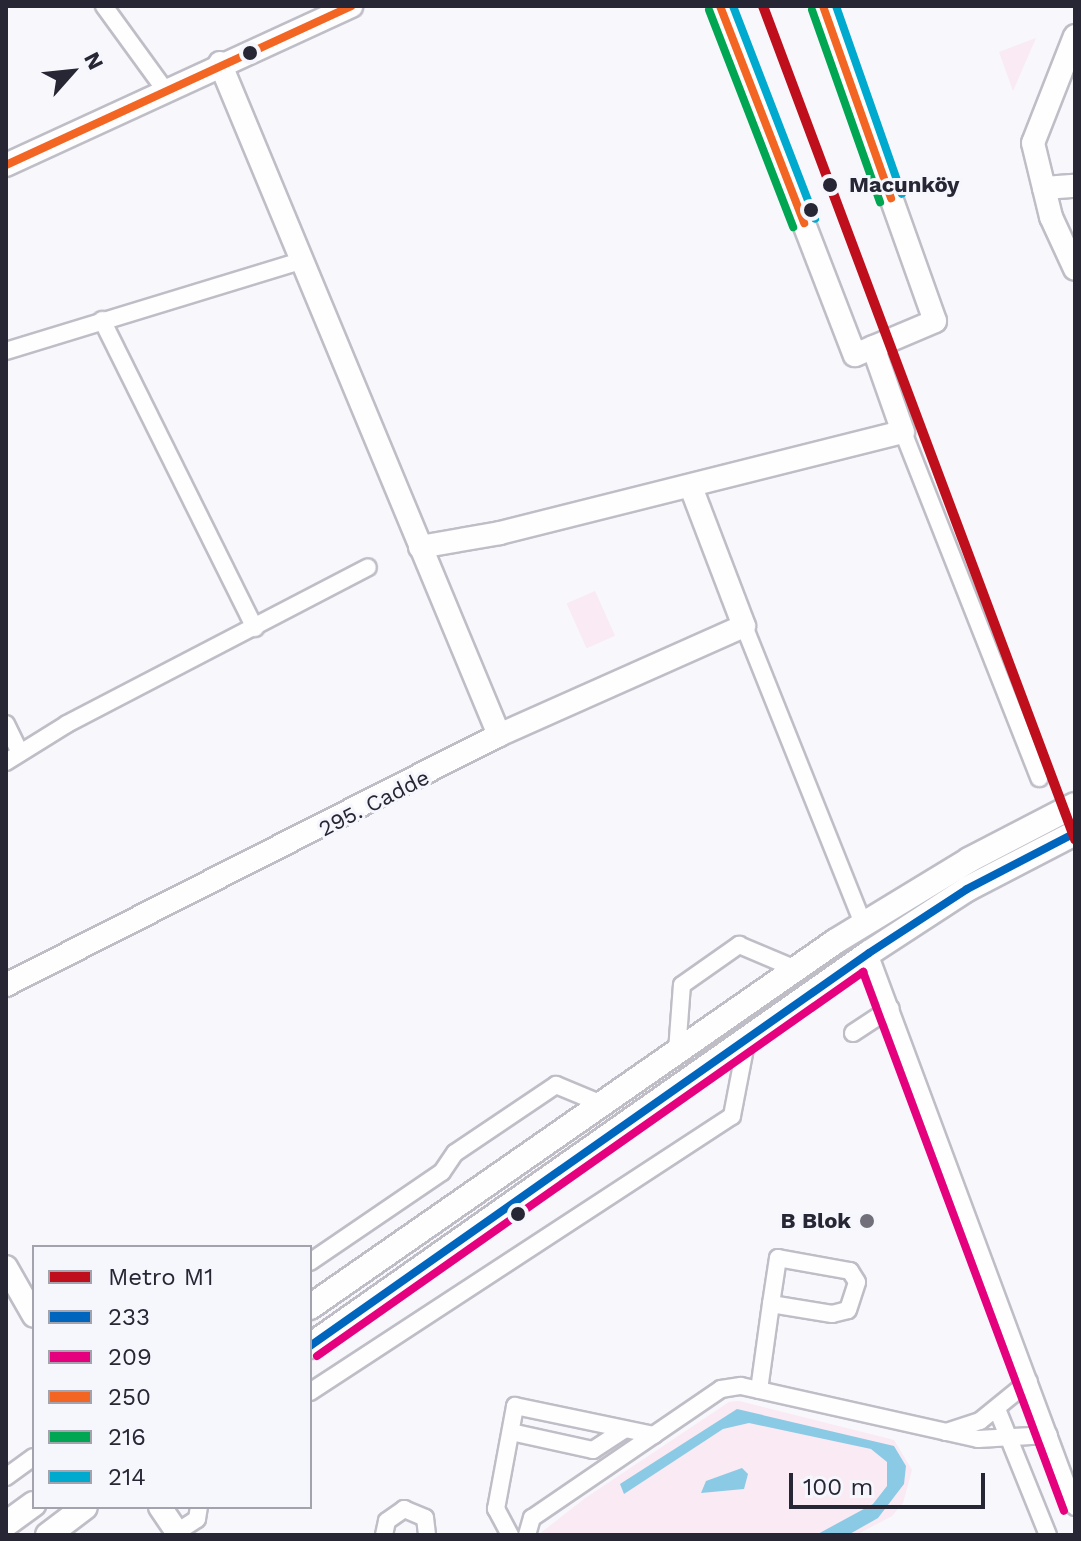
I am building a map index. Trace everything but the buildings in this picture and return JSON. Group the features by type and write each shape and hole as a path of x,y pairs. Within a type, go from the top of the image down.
{"main road":[{"path":"312,1306 863,923 1075,805"},
{"path":"312,1345 869,953 967,889 1075,833"},
{"path":"6,1524 32,1505"},
{"path":"48,1535 82,1509"}],"street":[{"path":"104,6 165,90"},
{"path":"6,165 220,63 351,6"},
{"path":"720,6 855,355 935,321 823,6"},
{"path":"1075,36 1070,57 1033,143 1044,188 1075,269"},
{"path":"220,63 499,735"},
{"path":"1044,188 1075,186"},
{"path":"6,351 301,261"},
{"path":"102,320 255,628"},
{"path":"873,347 903,432 1039,778"},
{"path":"420,547 691,487 903,432"},
{"path":"691,487 863,923"},
{"path":"6,724 13,757 368,567"},
{"name":"295. Cadde","path":"6,985 499,735 744,626"},
{"path":"677,1051 682,985 739,945 796,969"},
{"path":"869,953 1075,1507"},
{"path":"853,1033 891,1008"},
{"path":"312,1391 732,1116 747,1038"},
{"path":"312,1261 442,1172 455,1153 556,1085 602,1104"},
{"path":"759,1390 771,1304 778,1258 850,1271 857,1282 848,1310 832,1314 771,1304"},
{"path":"6,1267 32,1312"},
{"path":"945,1432 980,1421 1029,1381"},
{"path":"527,1535 532,1518 721,1389 759,1390 978,1439 1049,1435"},
{"path":"510,1535 496,1509 515,1406 654,1435"},
{"path":"997,1409 1048,1535"},
{"path":"511,1432 593,1450 625,1429"},
{"path":"6,1477 32,1458"},
{"path":"161,1509 178,1533 197,1519 199,1509"},
{"path":"384,1535 387,1521 404,1509 425,1518 427,1535"}],"shaded area":[{"path":"1036,38 1013,91 999,52"},
{"path":"595,591 615,636 587,648 567,604"},
{"path":"739,1401 894,1440 912,1470 903,1503 892,1516 856,1535 538,1535 584,1499 729,1402"}],"water":[{"path":"737,1409 894,1446 906,1466 904,1484 878,1518 848,1535 816,1535 873,1504 887,1486 887,1462 871,1449 749,1423 723,1429 624,1494 620,1484"},
{"path":"742,1468 748,1474 744,1489 701,1493 706,1481"}],"metro line":[{"name":"M1","path":"763,6 1075,839"}],"transit line":[{"name":"250","path":"6,165 351,6"},
{"name":"250","path":"720,6 804,223"},
{"name":"214","path":"733,6 815,219"},
{"name":"250","path":"823,6 891,198"},
{"name":"214","path":"836,6 902,194"},
{"name":"216","path":"709,10 793,227"},
{"name":"216","path":"812,10 880,202"},
{"name":"233","path":"312,1345 869,953 967,889 1075,833"},
{"name":"209","path":"317,1356 863,972 1064,1511"}],"place":[{"name":"Macunköy","path":"830,185"},
{"name":"B Blok","path":"867,1221"}]}
